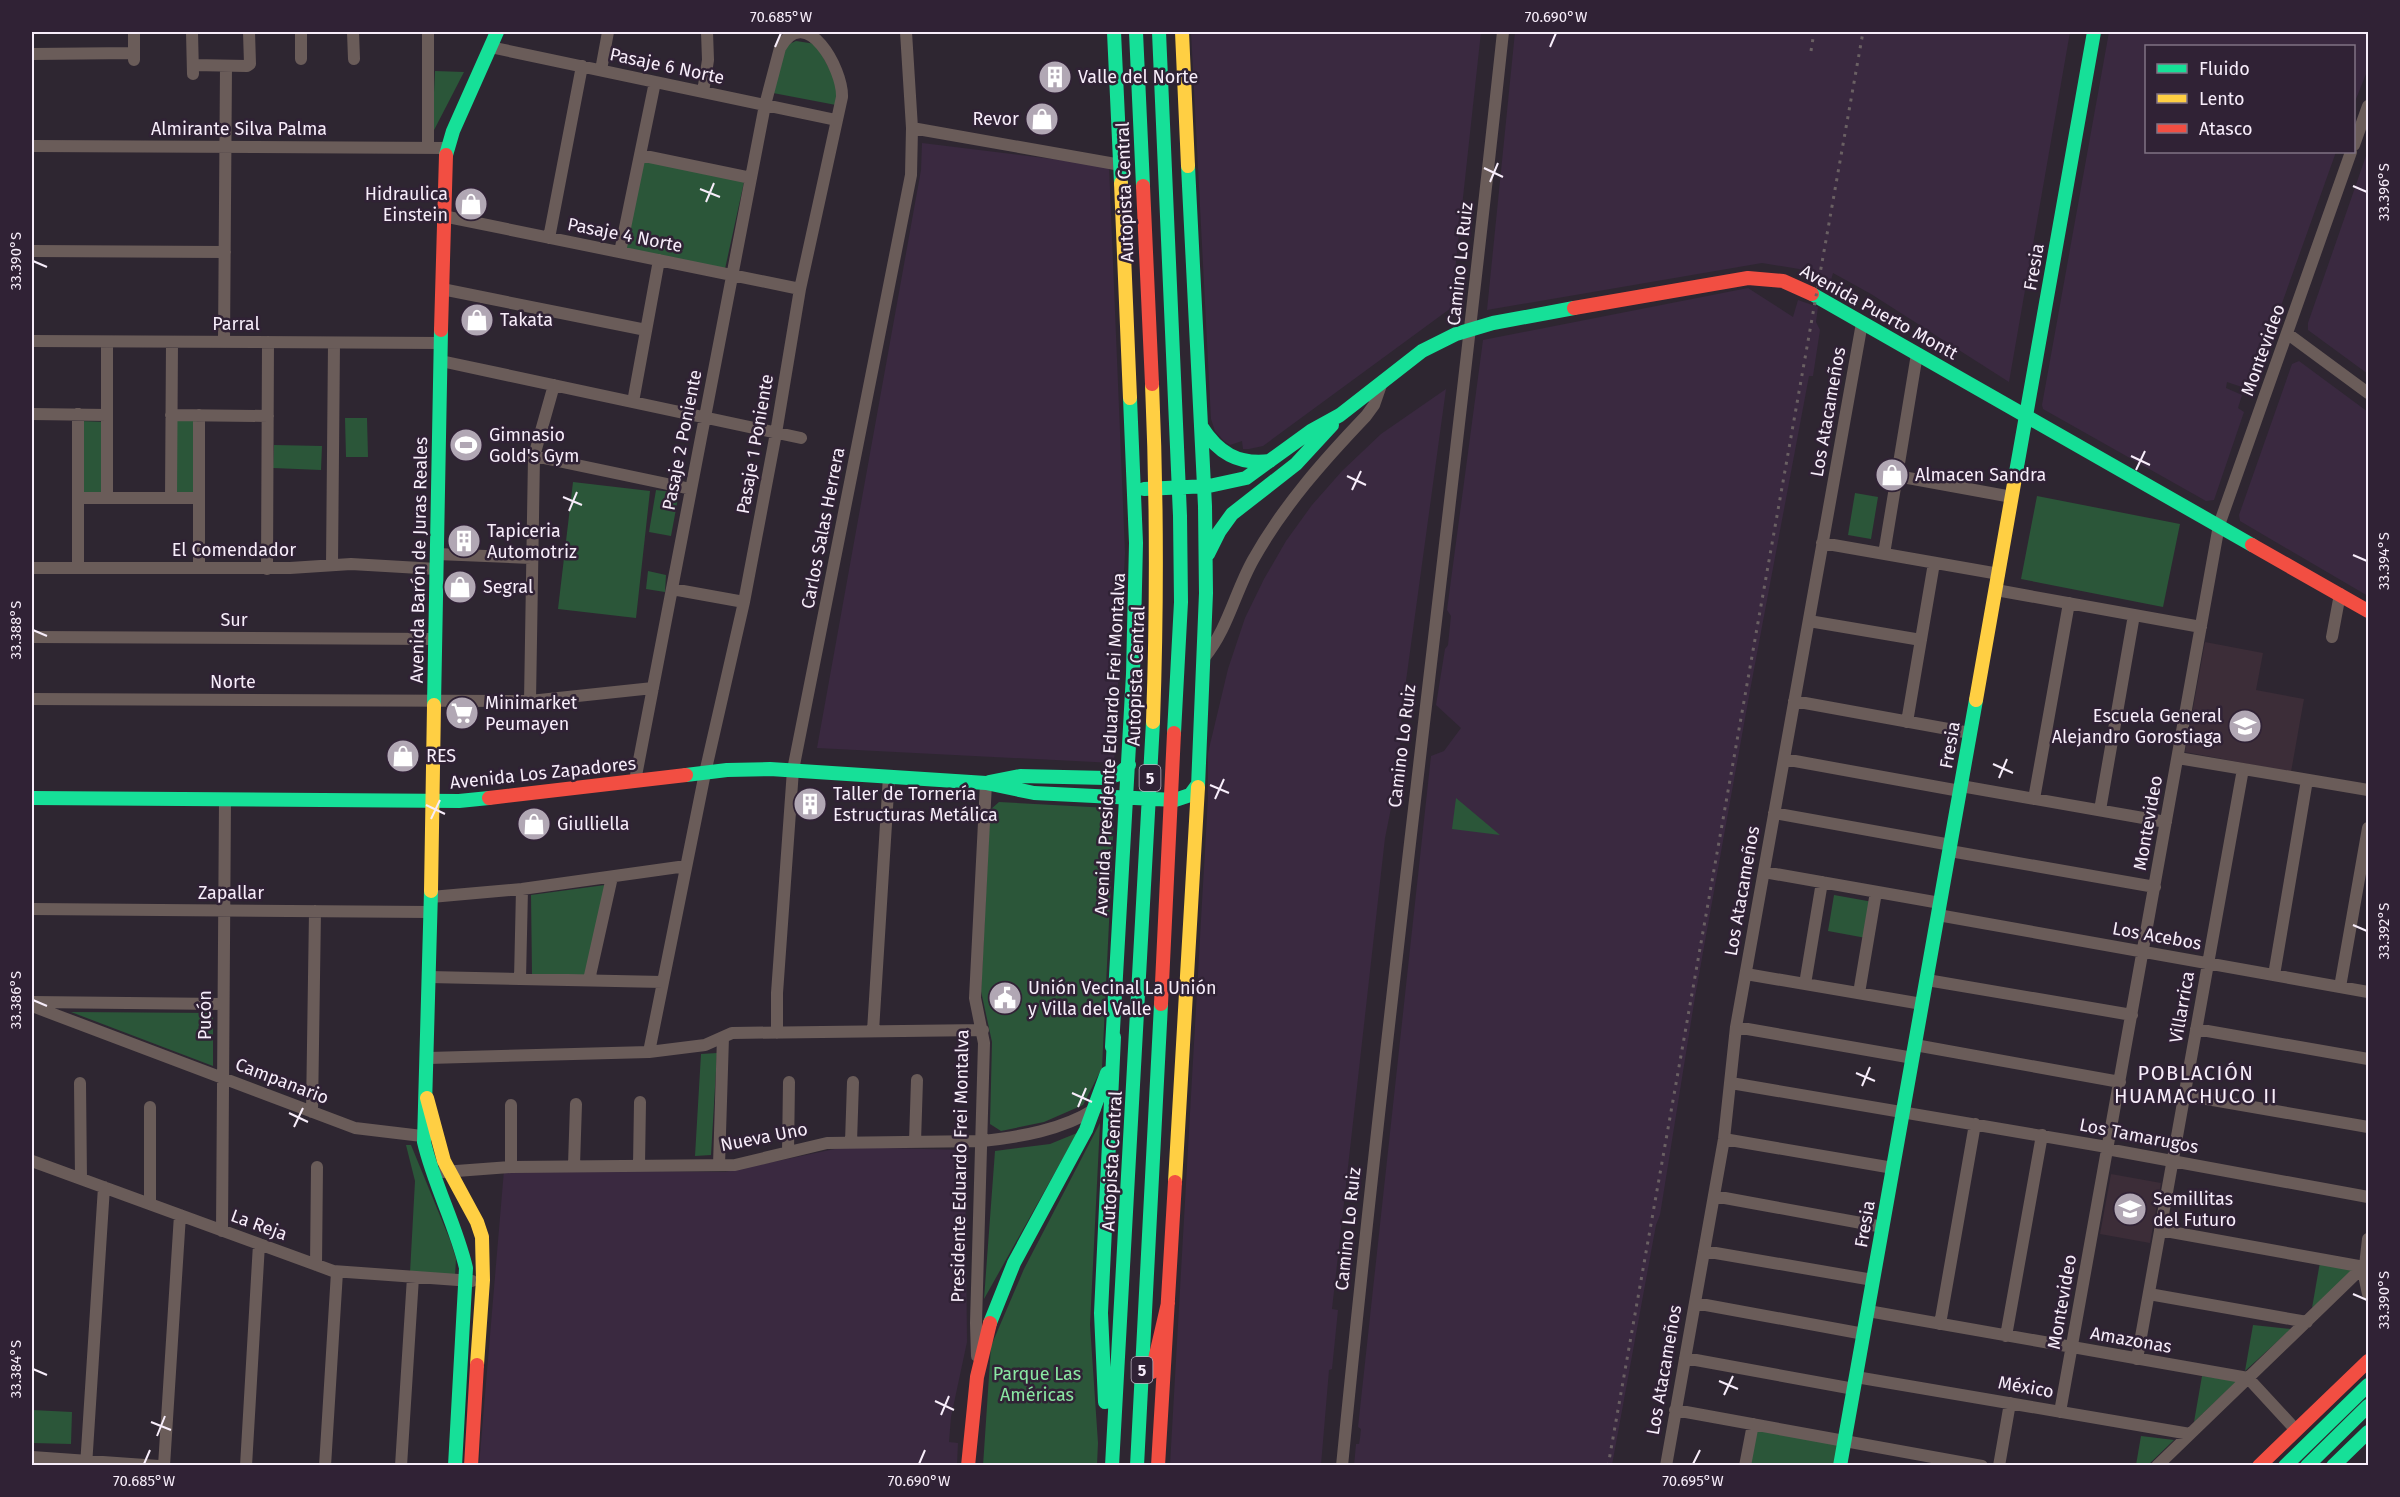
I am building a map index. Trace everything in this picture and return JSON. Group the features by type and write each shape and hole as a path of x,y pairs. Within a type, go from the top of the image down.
{"main road":[{"name":"Avenida Barón de Juras Reales","path":"455,1466 466,1280 461,1243 433,1172 422,1136 422,1118 427,1098 428,1058 443,216 447,147 497,32"},
{"name":"Avenida Presidente Eduardo Frei Montalva","path":"968,1466 977,1370 985,1337 1006,1280 1073,1157 1096,1108 1108,1071 1114,1037 1131,797 1129,765 1139,490 1114,32"},
{"name":"Autopista Central","path":"1111,1466 1150,771 1157,597 1156,475 1136,32"},
{"name":"5","path":"1137,1466 1181,593 1159,32"},
{"path":"1158,1466 1194,790 1204,658 1206,557 1198,486 1200,424 1182,32"},
{"name":"Fresia","path":"1840,1466 2094,32"},
{"name":"Avenida Puerto Montt","path":"1139,490 1236,482 1246,478 1274,460 1311,431 1340,415 1422,351 1445,338 1471,329 1558,311 1748,278 1767,277 1792,283 2368,611"},
{"name":"Avenida Puerto Montt","path":"1206,557 1219,532 1232,514 1296,464 1340,415"},
{"path":"1200,424 1209,439 1227,456 1247,463 1274,460"},
{"name":"Avenida Los Zapadores","path":"986,783 1020,776 1107,778 1119,774 1129,765"},
{"name":"Avenida Los Zapadores","path":"32,798 481,800 750,769 986,783 1034,793 1175,800 1194,790"},
{"path":"1111,1466 1101,1313 1114,1037"},
{"name":"Avenida Barón de Juras Reales","path":"427,1098 440,1148 449,1171 477,1221 482,1237 482,1282 471,1466"},
{"path":"1138,1449 1167,1303"},
{"path":"2259,1466 2368,1361"},
{"path":"2285,1466 2368,1385"},
{"path":"2307,1466 2368,1406"},
{"path":"2333,1466 2368,1432"}],"street":[{"path":"32,54 134,57 134,32"},
{"path":"192,32 193,70 250,64 249,32"},
{"path":"301,32 302,59"},
{"path":"353,32 354,59"},
{"path":"428,32 428,147"},
{"path":"601,70 608,32"},
{"path":"704,92 708,60 707,32"},
{"name":"Carlos Salas Herrera","path":"777,1032 778,981 793,770 909,191 912,128 906,32"},
{"name":"Camino Lo Ruiz","path":"1342,1466 1401,911 1471,329 1503,32"},
{"name":"Pasaje 2 Poniente","path":"635,781 765,105 780,48 784,40 791,35 804,33 818,39 830,55 843,90 836,120"},
{"name":"Pasaje 6 Norte","path":"490,47 836,120"},
{"path":"224,342 226,66"},
{"path":"549,238 582,66"},
{"path":"620,252 655,82"},
{"path":"2355,142 2368,106"},
{"name":"Pasaje 1 Poniente","path":"649,1052 705,773 744,602 777,433 800,289 836,120"},
{"path":"912,128 1121,165"},
{"name":"Almirante Silva Palma","path":"32,146 447,147"},
{"name":"Montevideo","path":"2060,1412 2219,525 2351,153"},
{"path":"640,155 751,178"},
{"name":"Pasaje 4 Norte","path":"443,216 800,289"},
{"path":"32,251 225,252"},
{"path":"633,402 659,260"},
{"path":"442,289 646,330"},
{"name":"Los Atacameños","path":"1666,1466 1724,1139 1736,1027 1862,323"},
{"path":"2288,334 2368,393"},
{"name":"Parral","path":"32,341 441,344"},
{"path":"107,342 107,498"},
{"path":"171,498 172,342"},
{"path":"267,569 268,342"},
{"path":"332,565 334,343"},
{"path":"1884,554 1917,354"},
{"path":"441,361 801,438"},
{"path":"1204,658 1215,645 1250,566 1271,527 1311,475 1366,416 1374,405 1383,381"},
{"path":"530,701 534,456 554,386"},
{"path":"32,414 107,415"},
{"path":"78,414 78,568"},
{"path":"171,415 268,416"},
{"path":"199,415 199,568"},
{"path":"534,456 691,489"},
{"path":"1897,476 2012,497"},
{"path":"78,498 199,498"},
{"path":"1822,543 1999,574"},
{"path":"437,554 531,558"},
{"path":"1906,722 1934,563"},
{"name":"El Comendador","path":"32,568 267,569 373,564 437,569"},
{"path":"672,589 744,602"},
{"path":"1996,590 2201,627"},
{"path":"2332,637 2340,594"},
{"path":"2034,799 2069,603"},
{"path":"2100,810 2134,615"},
{"path":"1809,621 1921,640"},
{"name":"Sur","path":"32,637 435,639"},
{"name":"Norte","path":"32,699 530,701 653,688"},
{"path":"1794,701 1970,733"},
{"path":"2178,758 2368,790"},
{"path":"1784,759 2166,822"},
{"name":"Villarrica","path":"2137,1359 2243,769"},
{"path":"873,1031 889,776"},
{"path":"2274,975 2307,780"},
{"name":"Presidente Eduardo Frei Montalva","path":"977,1370 976,1323 983,1030 975,998 986,783"},
{"name":"Pucón","path":"222,1231 225,800"},
{"path":"1774,813 2154,887"},
{"path":"2340,987 2368,828"},
{"path":"431,897 522,889 686,866"},
{"name":"Los Acebos","path":"1764,872 1876,892 1939,909 2143,951 2368,992"},
{"path":"589,980 612,877"},
{"path":"1805,984 1821,882"},
{"path":"520,979 522,889"},
{"path":"1859,993 1876,892"},
{"name":"Zapallar","path":"32,909 430,912"},
{"path":"312,1112 315,912"},
{"path":"1746,974 1922,1004"},
{"path":"429,977 663,981"},
{"path":"1927,980 2132,1015"},
{"name":"Campanario","path":"32,1004 223,1004"},
{"name":"Campanario","path":"32,1004 361,1130 422,1136"},
{"path":"1736,1027 2120,1082"},
{"path":"2196,1029 2368,1059"},
{"path":"428,1058 649,1052 705,1045 732,1033 983,1030"},
{"path":"719,1165 723,1037"},
{"path":"915,1142 917,1080"},
{"path":"788,1152 789,1082"},
{"path":"851,1142 853,1082"},
{"path":"80,1083 81,1179"},
{"name":"Los Tamarugos","path":"1731,1083 2101,1146 2368,1197"},
{"path":"2184,1095 2368,1128"},
{"path":"639,1165 640,1102"},
{"path":"574,1166 576,1104"},
{"path":"511,1105 511,1167"},
{"path":"150,1107 150,1204"},
{"name":"Nueva Uno","path":"433,1172 511,1167 735,1165 827,1143 1001,1139 1060,1126 1079,1119 1096,1108"},
{"path":"1940,1324 1975,1124"},
{"path":"2006,1336 2042,1136"},
{"path":"1724,1139 1893,1168"},
{"name":"La Reja","path":"32,1161 337,1272 482,1282"},
{"path":"316,1167 316,1265"},
{"path":"86,1463 104,1187"},
{"path":"1714,1196 1883,1227"},
{"path":"32,1457 86,1463 162,1466 180,1215"},
{"path":"2160,1230 2366,1264"},
{"path":"2368,1239 2364,1283 2368,1294"},
{"path":"246,1466 259,1244"},
{"path":"1704,1251 1873,1280"},
{"path":"2157,1466 2366,1264"},
{"path":"325,1466 337,1272"},
{"path":"401,1466 413,1277"},
{"path":"2149,1294 2307,1322"},
{"path":"1695,1303 1864,1334"},
{"name":"Amazonas","path":"1868,1311 2248,1378"},
{"name":"México","path":"1685,1358 2010,1403 2190,1434"},
{"path":"2248,1378 2296,1430"},
{"path":"1999,1466 2010,1403"},
{"path":"1676,1410 1982,1466"},
{"path":"1745,1466 1753,1425"}],"shaded area":[{"path":"1191,32 1481,32 1451,308 1263,446 1249,449 1243,449 1242,441 1230,445 1224,441 1215,431 1211,419"},
{"path":"1515,32 2070,32 2009,382 1871,294 1833,273 1830,284 1799,269 1762,263 1487,310"},
{"path":"2109,32 2368,32 2368,69 2355,102 2355,45 2145,45 2145,153 2336,153 2251,390 2227,382 2226,388 2242,395 2238,408 2244,412 2214,500 2206,501 2043,409"},
{"path":"922,143 1109,166 1125,553 1114,763 817,748 921,170"},
{"path":"2368,150 2368,374 2308,330 2308,323"},
{"path":"1748,288 1793,317 1798,300 1818,307 1816,322 1820,330 1813,376 1809,376 1749,696 1695,997 1660,1215 1656,1225 1612,1465 1354,1466 1356,1444 1359,1444 1361,1429 1358,1427 1431,756 1444,751 1461,728 1436,705 1445,649 1448,645 1451,616 1447,610 1483,340"},
{"path":"2299,361 2368,412 2368,596 2240,521 2239,515 2292,364"},
{"path":"1446,389 1402,710 1399,768 1385,838 1332,1309 1338,1310 1332,1369 1329,1370 1321,1465 1170,1465 1208,797 1208,753 1228,669 1245,618 1264,579 1286,541 1312,505 1342,471 1381,434"},
{"name":"Escuela General Alejandro Gorostiaga","path":"2205,642 2263,653 2256,690 2304,699 2291,772 2185,752"},
{"path":"844,1147 965,1150 967,1342 951,1417 949,1442 958,1443 957,1465 479,1466 504,1170 725,1172"},
{"name":"Semillitas del Futuro","path":"2111,1174 2161,1183 2150,1243 2100,1234"}],"green space":[{"path":"796,41 816,44 839,87 836,105 773,93 785,46"},
{"path":"435,71 464,72 432,134"},
{"path":"643,160 744,182 725,269 625,248"},
{"path":"175,417 197,417 195,494 173,494"},
{"path":"345,418 367,418 368,457 346,457"},
{"path":"80,421 106,422 105,492 79,492"},
{"path":"274,445 322,446 321,470 273,468"},
{"path":"573,482 650,491 636,618 558,609"},
{"path":"656,490 679,493 671,536 649,532"},
{"path":"1855,493 1878,497 1871,539 1848,535"},
{"path":"2037,496 2180,524 2163,607 2021,579"},
{"path":"648,571 666,575 665,592 646,589"},
{"path":"1456,798 1500,835 1452,829"},
{"path":"999,802 1109,808 1114,819 1102,1068 1083,1105 1044,1122 1001,1131 990,1124 992,1042 981,991 990,810"},
{"path":"605,885 586,976 532,974 531,895"},
{"path":"1834,895 1873,902 1866,938 1828,931"},
{"path":"71,1012 213,1013 213,1066"},
{"path":"717,1053 711,1155 695,1156 701,1054"},
{"name":"Parque Las Américas","path":"1100,1123 1090,1325 1098,1443 1097,1465 983,1466 991,1346 1024,1269"},
{"path":"1077,1133 984,1299 995,1151 1050,1144"},
{"path":"406,1145 411,1145 450,1240 456,1259 455,1276 410,1273 415,1181"},
{"path":"2320,1262 2359,1269 2312,1308"},
{"path":"2253,1325 2291,1329 2245,1371"},
{"path":"2202,1376 2237,1381 2194,1422"},
{"path":"32,1410 72,1412 71,1444 32,1443"},
{"path":"1754,1428 1841,1444 1837,1465 1748,1466"},
{"path":"2141,1436 2174,1440 2148,1465 2136,1465"}],"railway":[{"path":"1811,51 1814,32"},
{"path":"1608,1466 1863,32"}],"traffic: fast":[{"path":"446,155 453,131 497,32"},
{"path":"1114,32 1121,183"},
{"path":"1136,32 1143,186"},
{"path":"1159,32 1180,516 1181,602 1174,733"},
{"path":"2015,478 2094,32"},
{"path":"1188,166 1205,506 1206,593 1198,787"},
{"path":"1812,294 2252,545"},
{"path":"1144,489 1209,486 1246,478 1311,431 1340,415 1422,351 1456,334 1493,323 1574,308"},
{"path":"434,705 441,330"},
{"path":"1112,1047 1133,674 1136,543 1130,398"},
{"path":"1208,554 1219,532 1232,514 1296,464 1332,425"},
{"path":"1201,426 1214,443 1230,455 1248,461 1270,461"},
{"path":"1840,1466 1976,700"},
{"path":"1112,1466 1153,722"},
{"path":"989,782 1020,776 1107,778 1119,774 1129,765"},
{"path":"686,775 727,770 770,769 986,783 1034,793 1175,800 1190,795 1198,784"},
{"path":"32,798 459,801 489,798"},
{"path":"431,891 424,1142 466,1268 455,1466"},
{"path":"1137,1466 1161,1004"},
{"path":"1105,1402 1101,1313 1114,1037"},
{"path":"990,1323 1014,1263 1086,1130 1107,1073"},
{"path":"2285,1466 2368,1385"},
{"path":"2307,1466 2368,1406"},
{"path":"2333,1466 2368,1432"}],"traffic: slow":[{"path":"1182,32 1188,166"},
{"path":"1121,183 1130,398"},
{"path":"1152,384 1156,553 1153,722"},
{"path":"1976,700 2015,478"},
{"path":"431,891 434,705"},
{"path":"1175,1182 1198,787"},
{"path":"427,1098 444,1161 477,1222 482,1237 483,1280 477,1365"}],"traffic: jam":[{"path":"441,330 446,155"},
{"path":"1143,186 1152,384"},
{"path":"1574,308 1748,278 1783,281 1812,294"},
{"path":"2252,545 2368,611"},
{"path":"1161,1004 1174,733"},
{"path":"489,798 686,775"},
{"path":"1158,1466 1175,1182"},
{"path":"1152,1372 1168,1303"},
{"path":"968,1466 977,1377 990,1323"},
{"path":"2259,1466 2368,1361"},
{"path":"471,1466 477,1365"}],"place":[{"name":"Valle del Norte","path":"1055,77"},
{"name":"Revor","path":"1042,119"},
{"name":"Hidraulica Einstein","path":"471,204"},
{"name":"Takata","path":"477,320"},
{"name":"Gimnasio Gold's Gym","path":"466,445"},
{"name":"Almacen Sandra","path":"1892,475"},
{"name":"Tapiceria Automotriz","path":"464,541"},
{"name":"Segral","path":"460,587"},
{"name":"Minimarket Peumayen","path":"462,713"},
{"name":"Escuela General Alejandro Gorostiaga","path":"2245,726"},
{"name":"RES","path":"403,756"},
{"name":"Taller de Tornería Estructuras Metálica","path":"810,804"},
{"name":"Giulliella","path":"534,824"},
{"name":"Unión Vecinal La Unión y Villa del Valle","path":"1005,998"},
{"name":"Semillitas del Futuro","path":"2130,1209"}],"district":[{"name":"POBLACIÓN HUAMACHUCO II","path":"2196,1084"}]}
